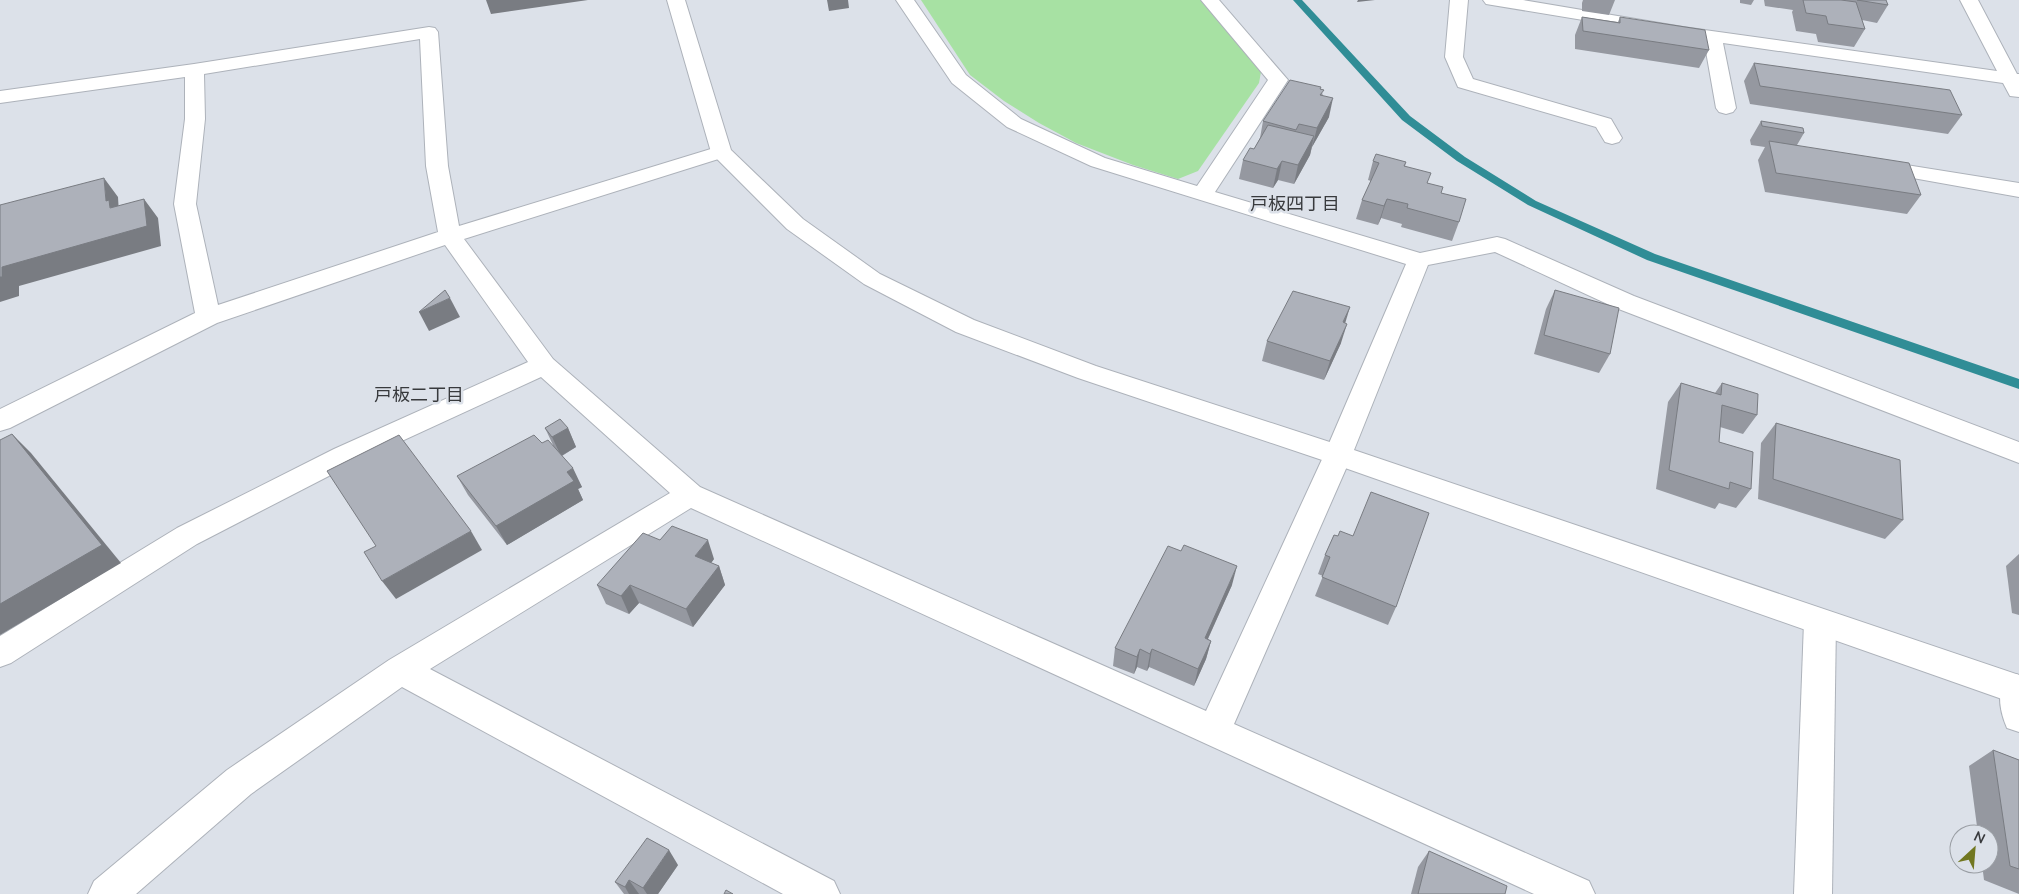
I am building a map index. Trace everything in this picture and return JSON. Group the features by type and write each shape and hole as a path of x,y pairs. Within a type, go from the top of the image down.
{"street":[{"path":"676,0 721,152 796,224 872,279 965,326 1087,372 1338,455 1820,622 2018,698"},
{"path":"905,0 959,78 1014,123 1098,162 1419,260 1497,244 1624,302 2019,453"},
{"path":"1202,195 1278,80 1210,0"},
{"path":"1459,0 1454,57 1465,82 1604,123 1612,138"},
{"path":"1492,0 2016,85"},
{"path":"1969,0 2016,85"},
{"path":"0,97 194,70 429,32 437,166 450,236 544,365 690,495 1576,894"},
{"path":"1712,36 1726,108"},
{"path":"194,70 195,119 185,204 208,317"},
{"path":"0,421 208,317 450,236 721,152"},
{"path":"1854,162 2019,190"},
{"path":"1214,731 1338,455 1419,260"},
{"path":"0,653 187,536 344,456 544,365"},
{"path":"107,894 239,782 401,670 690,495"},
{"path":"1813,894 1820,622"},
{"path":"401,670 821,894"}],"green space":[{"path":"921,0 1203,0 1261,72 1259,83 1198,171 1178,179 1133,165 1076,143 1004,101 970,75"}],"building":[{"path":"1803,0 1856,2 1865,29 1828,24 1826,16 1806,13"},
{"path":"1857,0 1886,0 1888,5"},
{"path":"1582,17 1620,23 1620,17 1705,30 1709,50 1583,31"},
{"path":"1754,63 1950,90 1962,115 1760,86"},
{"path":"1290,80 1321,87 1320,89 1324,90 1320,95 1333,98 1317,128 1299,124 1296,130 1263,121"},
{"path":"1761,121 1803,128 1804,133 1762,126"},
{"path":"1268,125 1314,136 1298,165 1282,161 1277,169 1243,160 1250,148 1254,149"},
{"path":"1769,141 1909,163 1921,195 1776,173"},
{"path":"1376,154 1406,162 1404,166 1431,173 1427,183 1443,187 1441,193 1466,199 1459,222 1407,208 1408,204 1387,199 1384,206 1362,200 1379,163 1373,161"},
{"path":"104,178 106,201 109,200 110,208 144,199 147,226 2,267 2,277 0,277 0,205"},
{"path":"445,290 450,298 419,312"},
{"path":"1555,290 1619,308 1610,354 1544,335"},
{"path":"1293,291 1350,307 1343,322 1347,324 1330,361 1267,341"},
{"path":"1681,383 1721,395 1722,383 1758,394 1757,415 1722,405 1719,442 1753,452 1751,489 1730,482 1729,489 1669,470"},
{"path":"560,419 568,428 552,437 545,428"},
{"path":"1776,423 1900,460 1903,520 1773,479"},
{"path":"12,434 102,545 0,604 0,440"},
{"path":"399,435 471,531 382,581 364,552 376,546 327,471"},
{"path":"534,435 542,443 548,440 573,468 567,472 574,481 496,526 457,476"},
{"path":"1371,492 1429,513 1396,607 1322,577 1330,557 1325,555 1334,535 1338,536 1340,531 1353,536"},
{"path":"672,526 708,540 695,556 719,566 686,609 630,585 621,596 597,585 643,533 660,540"},
{"path":"1184,545 1237,566 1205,638 1211,641 1198,669 1152,649 1150,654 1140,649 1137,657 1115,648 1168,546 1181,551"},
{"path":"1993,750 2019,760 2019,869 2010,866"},
{"path":"647,838 669,850 643,888 629,880 625,887 615,882"},
{"path":"1429,851 1507,886 1505,894 1418,894"},
{"path":"726,890 733,894 724,894"}],"waterway":[{"path":"1297,0 1406,118 1461,159 1532,203 1651,257 2019,384"}],"district":[{"name":"戸板四丁目","path":"1295,204"},
{"name":"戸板二丁目","path":"419,395"}]}
